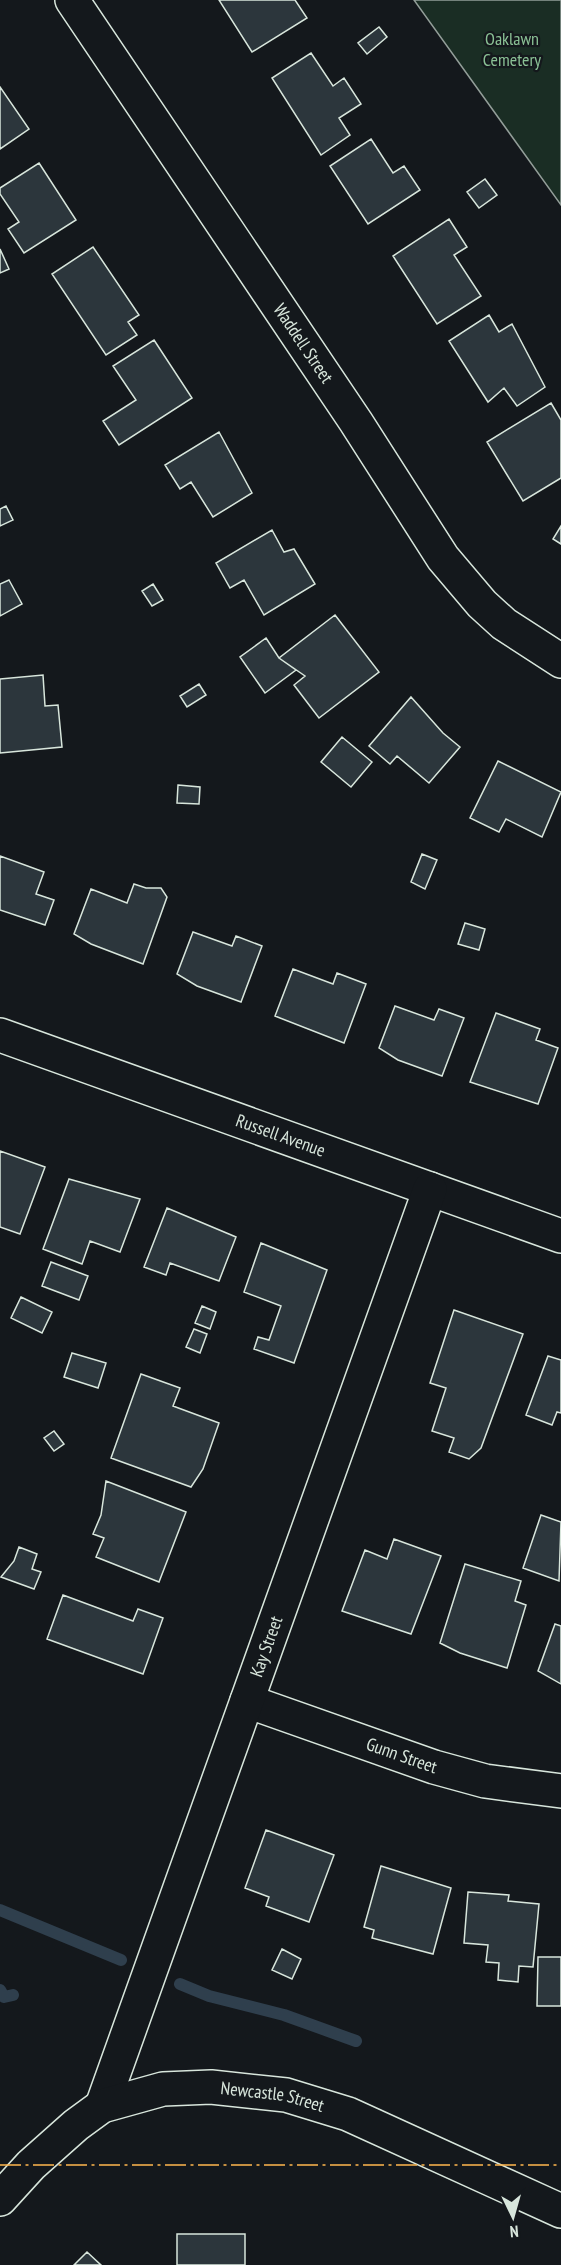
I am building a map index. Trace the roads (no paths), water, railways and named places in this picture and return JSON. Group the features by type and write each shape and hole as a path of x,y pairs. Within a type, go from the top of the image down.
{"street":[{"name":"Waddell Street","path":"72,0 356,422 443,558 482,604 504,624 561,661"},
{"name":"Russell Avenue","path":"0,1035 561,1236"},
{"name":"Kay Street","path":"102,2106 430,1189"},
{"name":"Gunn Street","path":"247,1701 434,1767 485,1781 561,1791"},
{"name":"Newcastle Street","path":"0,2199 46,2152 76,2125 102,2106 163,2089 211,2086 286,2095 348,2114 561,2211"}],"waterway":[{"path":"0,1910 121,1960"},
{"path":"180,1984 209,1996 284,2015 356,2041"},
{"path":"0,1990 4,1997 13,1995"}],"park label":[{"name":"Oaklawn Cemetery","path":"512,49"}]}
